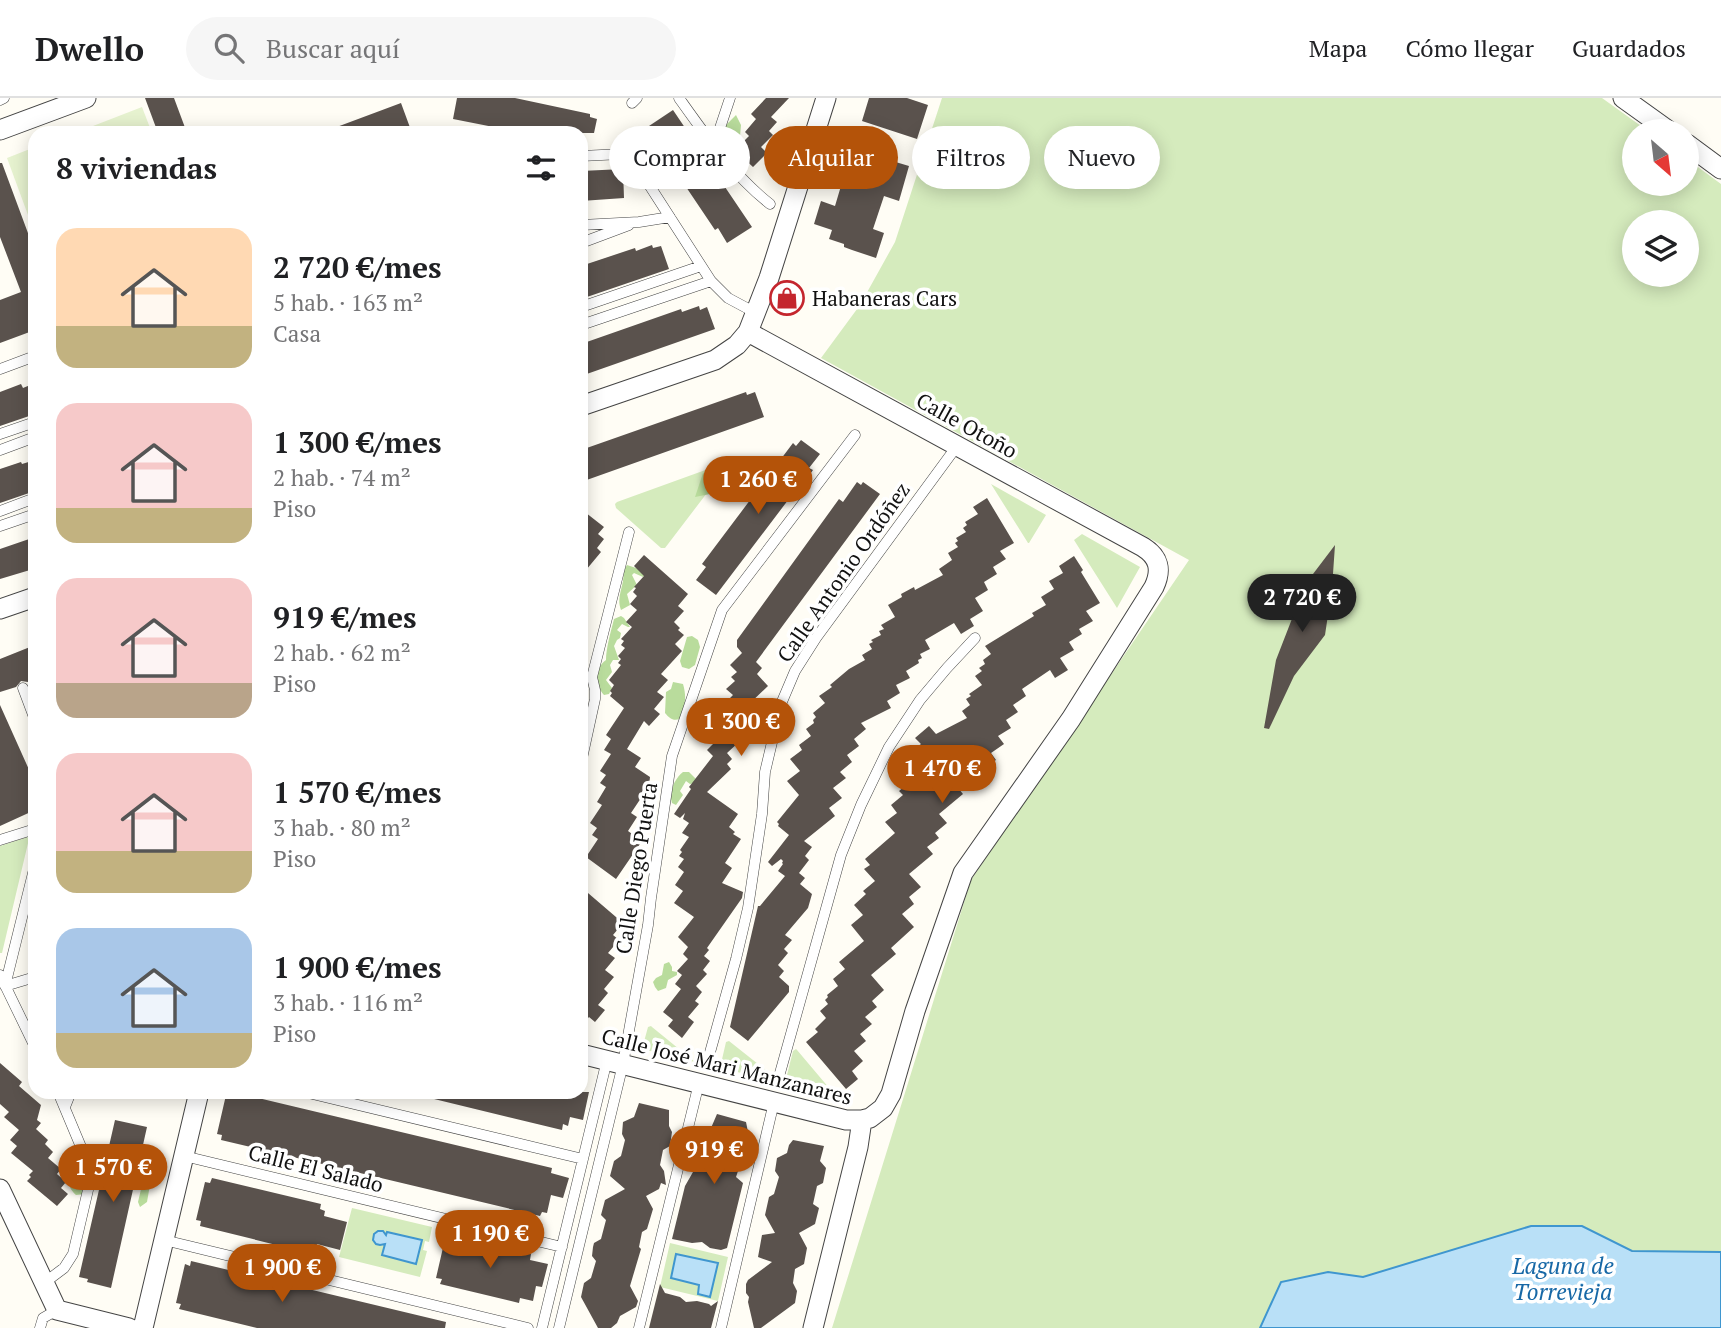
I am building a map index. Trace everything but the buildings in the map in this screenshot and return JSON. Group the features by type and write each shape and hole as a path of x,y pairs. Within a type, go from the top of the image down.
{"street":[{"path":"0,130 86,98"},
{"path":"588,404 715,359 737,345 748,332 769,278 826,98"},
{"path":"1623,98 1652,119"},
{"path":"1699,153 1721,169"},
{"name":"Calle Otoño","path":"748,332 1143,547 1155,557 1158,565 1159,572 1154,587 1071,719 963,873 915,1011 891,1094 877,1114 862,1121"},
{"path":"0,609 28,599"},
{"name":"Calle José Mari Manzanares","path":"588,1056 846,1120 862,1121"},
{"path":"143,1328 197,1099"},
{"path":"813,1328 862,1121"},
{"path":"0,1189 57,1311 129,1328"}],"lane":[{"path":"679,98 699,126"},
{"path":"721,126 730,98"},
{"path":"588,156 622,154 629,158 641,171 711,281 728,298 756,313"},
{"path":"750,185 770,204"},
{"path":"588,225 639,222 670,217"},
{"path":"588,240 639,222"},
{"path":"588,305 701,266"},
{"path":"588,324 711,281"},
{"path":"0,369 28,359"},
{"path":"0,434 28,424"},
{"name":"Calle Diego Puerta","path":"615,1062 648,925 673,756 722,610 855,435"},
{"path":"0,450 28,440"},
{"name":"Calle Antonio Ordóñez","path":"709,1056 748,908 762,814 765,772 781,704 795,671 816,638 957,446"},
{"path":"0,511 28,501"},
{"path":"0,526 28,516"},
{"path":"588,728 595,690 592,677 629,532"},
{"path":"780,1073 841,855 861,805 889,747 920,700 975,638"},
{"path":"23,688 28,701"},
{"path":"0,840 28,831"},
{"path":"5,986 28,893"},
{"path":"0,975 28,1033"},
{"path":"5,986 28,979"},
{"path":"542,1328 583,1159 615,1062"},
{"path":"559,1328 615,1062"},
{"path":"639,1328 699,1083"},
{"path":"44,1283 64,1268 73,1254 90,1179 89,1166 61,1099"},
{"path":"65,1107 68,1099"},
{"path":"333,1099 583,1159"},
{"path":"721,1328 775,1102"},
{"name":"Calle El Salado","path":"184,1156 562,1247"},
{"path":"164,1240 528,1328"},
{"path":"40,1328 43,1318 57,1311"}],"green space":[{"path":"942,98 1602,98 1631,119 1622,119 1622,196 1699,196 1699,168 1721,184 1721,1328 832,1328 971,880 1189,560 821,358 860,305 895,242 912,189 1030,189 1030,126 933,126"},
{"path":"142,107 149,126 93,126"},
{"path":"736,115 741,125 741,126 725,126"},
{"path":"28,150 28,215 7,158"},
{"path":"730,462 736,466 734,478 715,493 695,497 703,473 710,476"},
{"path":"722,464 726,468 665,548 661,548 616,508 617,502"},
{"path":"991,484 1046,515 1029,543 1028,543"},
{"path":"1082,534 1140,567 1117,608 1074,540"},
{"path":"627,565 639,569 645,575 632,575 637,585 627,594 630,605 621,610 619,602"},
{"path":"621,616 630,627 622,624 617,630 621,633 614,646 619,660 613,660 610,665 612,672 606,680 612,688 609,694 604,695 598,686 597,672 606,660 614,619"},
{"path":"692,636 698,640 700,647 695,665 689,669 682,667 680,661 687,637"},
{"path":"673,682 683,684 685,693 683,710 678,720 665,713 666,692 671,689"},
{"path":"683,772 689,772 697,780 690,784 686,781 680,791 683,795 676,805 672,803 672,790"},
{"path":"28,838 2,953 0,953 0,846"},
{"path":"669,962 672,971 677,972 677,975 668,980 666,988 658,991 653,982 662,975 664,964"},
{"path":"651,1026 695,1062 642,1049 648,1027"},
{"path":"729,1041 772,1075 771,1080 720,1068 726,1042"},
{"path":"796,1049 835,1095 785,1083 793,1051"},
{"path":"156,1156 157,1162 147,1202 140,1207 138,1202 142,1185 139,1163"},
{"path":"74,1168 82,1169 88,1175 85,1194 76,1195 70,1187 69,1175"},
{"path":"352,1208 432,1227 429,1242 425,1241 423,1250 427,1251 420,1277 339,1257"},
{"path":"670,1243 728,1257 718,1301 660,1287"}],"water":[{"name":"Laguna de Torrevieja","path":"1531,1226 1582,1226 1632,1251 1721,1252 1721,1328 1260,1328 1281,1282 1328,1272 1363,1277"},
{"path":"378,1231 383,1231 386,1235 387,1232 422,1240 416,1264 382,1255 385,1244 376,1244 373,1240"},
{"path":"676,1254 718,1263 710,1297 698,1294 699,1285 671,1278"}],"place":[{"name":"Habaneras Cars","path":"787,298"}]}
